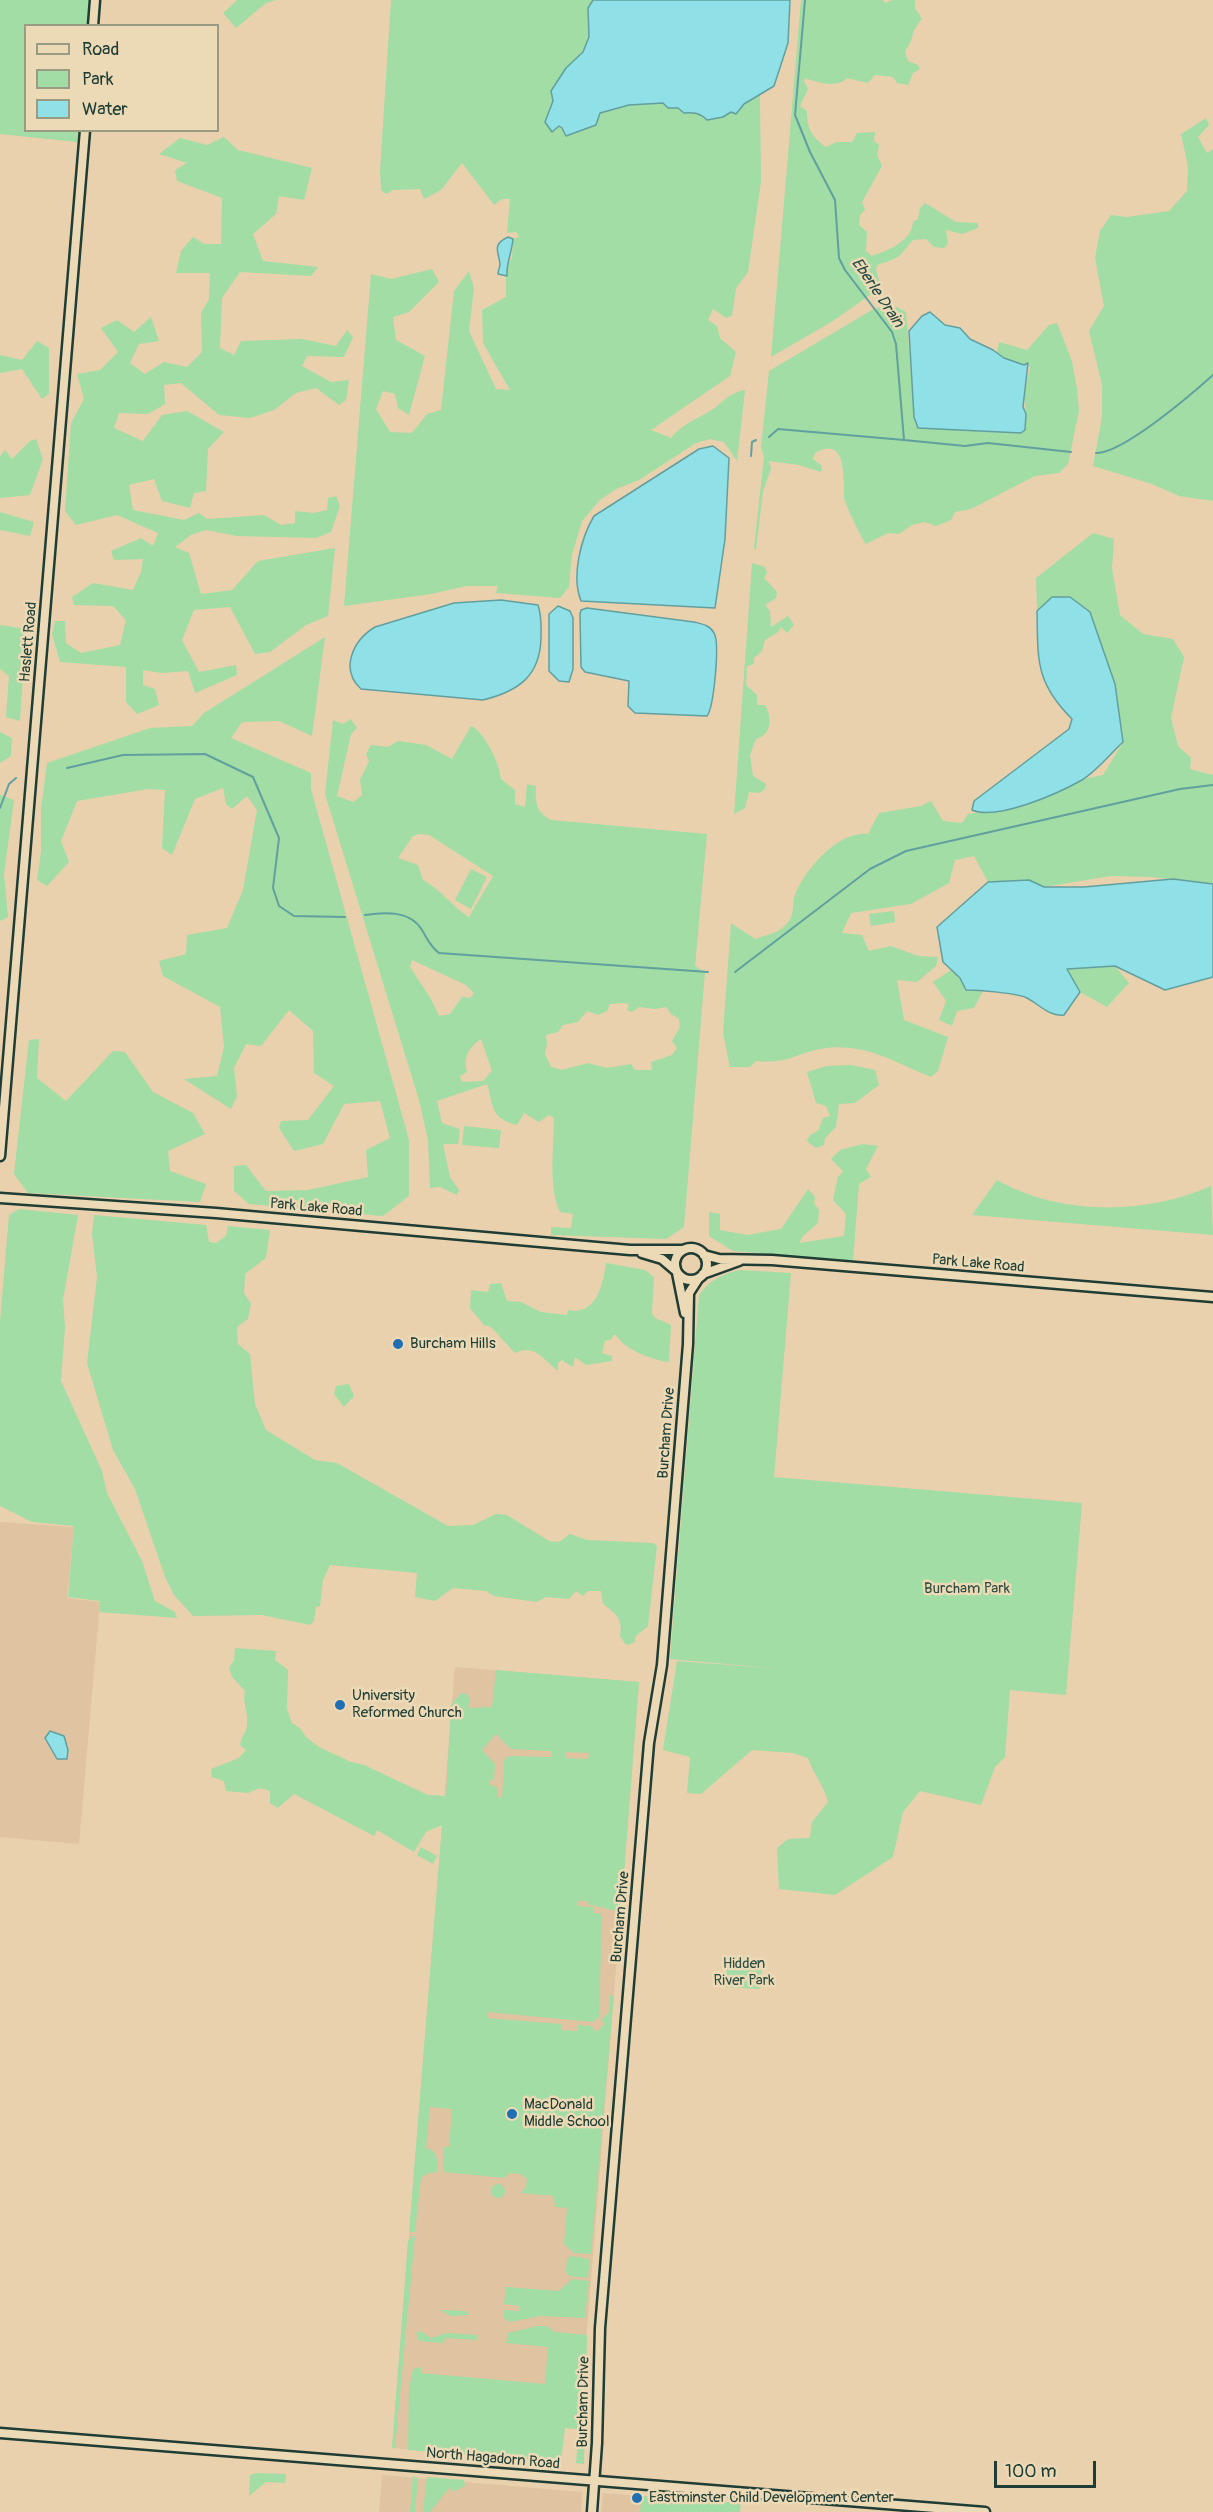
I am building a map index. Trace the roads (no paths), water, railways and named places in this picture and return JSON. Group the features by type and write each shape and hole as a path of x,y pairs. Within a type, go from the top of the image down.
{"street":[{"path":"93,24 95,0"},
{"name":"Haslett Road","path":"0,1156 85,132"},
{"name":"Park Lake Road","path":"0,1198 216,1213 630,1250 683,1250"},
{"path":"694,1248 704,1255 707,1266 701,1276 688,1280 676,1271 675,1259 683,1250 694,1248"},
{"name":"Park Lake Road","path":"630,1250 662,1259 676,1271"},
{"name":"Park Lake Road","path":"704,1255 741,1260 1213,1297"},
{"name":"Park Lake Road","path":"701,1276 741,1260"},
{"name":"Burcham Drive","path":"676,1271 687,1325"},
{"name":"Burcham Drive","path":"592,2512 600,2328 649,1743 663,1653 690,1288 701,1276"},
{"name":"North Hagadorn Road","path":"0,2433 985,2512"}],"water":[{"path":"593,0 790,0 788,43 774,86 744,104 736,114 731,112 723,117 707,120 697,114 684,113 678,108 668,108 663,103 629,105 600,113 596,125 566,136 559,126 552,132 545,122 553,101 551,91 566,68 583,52 589,37 588,8"},
{"path":"508,237 513,239 507,276 498,274 500,264 497,249 499,243"},
{"path":"930,312 945,325 960,328 970,339 1004,358 1024,365 1028,363 1023,407 1026,414 1025,430 1021,433 918,428 914,417 909,331 922,316"},
{"path":"713,446 729,458 725,539 715,608 581,601 577,569 585,535 594,516 699,449"},
{"path":"1052,597 1070,597 1090,612 1115,684 1123,742 1088,776 1059,792 1012,809 996,812 972,810 974,801 1069,729 1072,719 1051,693 1041,670 1039,657 1037,611"},
{"path":"501,600 538,605 541,622 540,651 537,662 525,680 507,692 483,700 361,689 355,681 350,665 352,656 360,640 375,627 454,603"},
{"path":"558,606 570,611 573,618 573,669 569,682 559,681 549,671 549,614"},
{"path":"587,608 694,622 710,628 716,639 716,661 714,688 707,716 635,713 628,706 629,681 585,672 581,667 580,614 581,610"},
{"path":"1173,879 1213,884 1213,977 1165,990 1115,966 1067,969 1080,992 1064,1015 1059,1015 1049,1012 1022,996 966,990 960,978 943,962 937,927 988,882 1029,880 1044,887 1084,887"},
{"path":"50,1731 64,1736 68,1750 67,1759 57,1759 45,1738"}],"waterway":[{"name":"Eberle Drain","path":"805,0 795,115 810,152 835,200 839,258 845,270 892,332 896,344 904,440 965,446 988,443 1071,452"},
{"name":"Eberle Drain","path":"1096,453 1108,451 1139,434 1213,375"},
{"path":"769,437 778,429 904,440"},
{"path":"751,456 752,442 756,440"},
{"path":"67,768 123,755 205,754 253,777 279,838 273,888 279,906 294,916 345,917"},
{"path":"0,808 9,784 16,778"},
{"path":"735,972 870,869 906,851 1180,789 1213,785"},
{"path":"365,915 388,913 411,919 417,923 439,953 708,972"}],"place":[{"name":"Burcham Hills","path":"398,1344"},
{"name":"University Reformed Church","path":"340,1705"},
{"name":"MacDonald Middle School","path":"512,2114"},
{"name":"Eastminster Child Development Center","path":"637,2498"}],"park label":[{"name":"Burcham Park","path":"967,1589"},
{"name":"Hidden River Park","path":"744,1972"}]}
